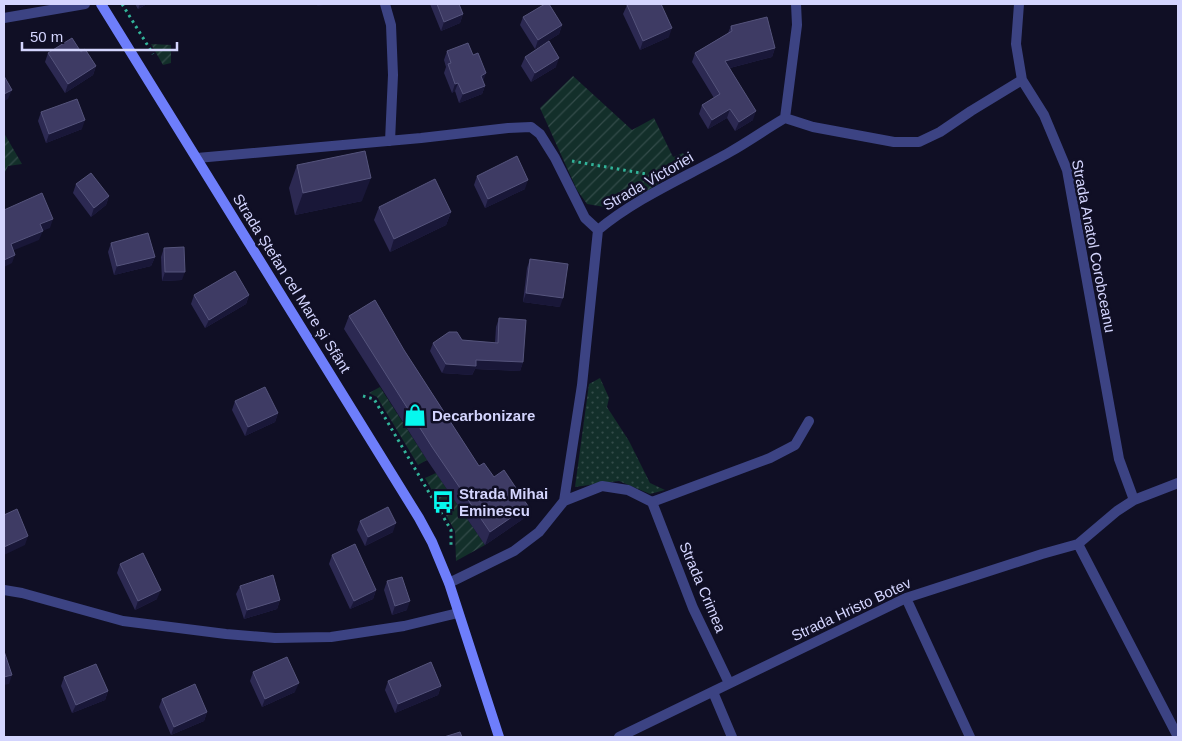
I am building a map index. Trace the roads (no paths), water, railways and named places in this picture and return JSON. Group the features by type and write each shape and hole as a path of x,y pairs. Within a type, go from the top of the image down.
{"main road":[{"name":"Strada Ștefan cel Mare și Sfânt","path":"101,4 419,518 432,542 448,583 499,737"}],"street":[{"path":"4,18 86,4"},
{"path":"385,4 392,33 393,75 390,141"},
{"path":"796,4 797,25 785,118 814,127 894,142 919,142 940,132 1022,80"},
{"name":"Strada Anatol Corobceanu","path":"1019,4 1016,44 1022,80 1044,115 1067,170 1119,459 1134,500"},
{"name":"Strada Victoriei","path":"197,158 390,141 508,128 531,128 540,134 585,218 598,230 610,220 678,180 731,152 785,118"},
{"path":"564,502 582,385 598,230"},
{"path":"448,583 514,551 540,532 564,502 602,486 628,490 652,502 770,458 795,445 809,421"},
{"name":"Strada Hristo Botev","path":"619,737 906,598 1078,544 1117,511 1134,500 1178,483"},
{"name":"Strada Crimea","path":"652,502 693,608 729,683"},
{"path":"1078,544 1178,737"},
{"path":"4,590 22,593 123,621 275,638 331,636 404,626 458,613"},
{"path":"906,598 970,737"},
{"path":"713,692 732,737"}],"place":[{"name":"Decarbonizare","path":"415,415"},
{"name":"Strada Mihai Eminescu","path":"443,502"}]}
